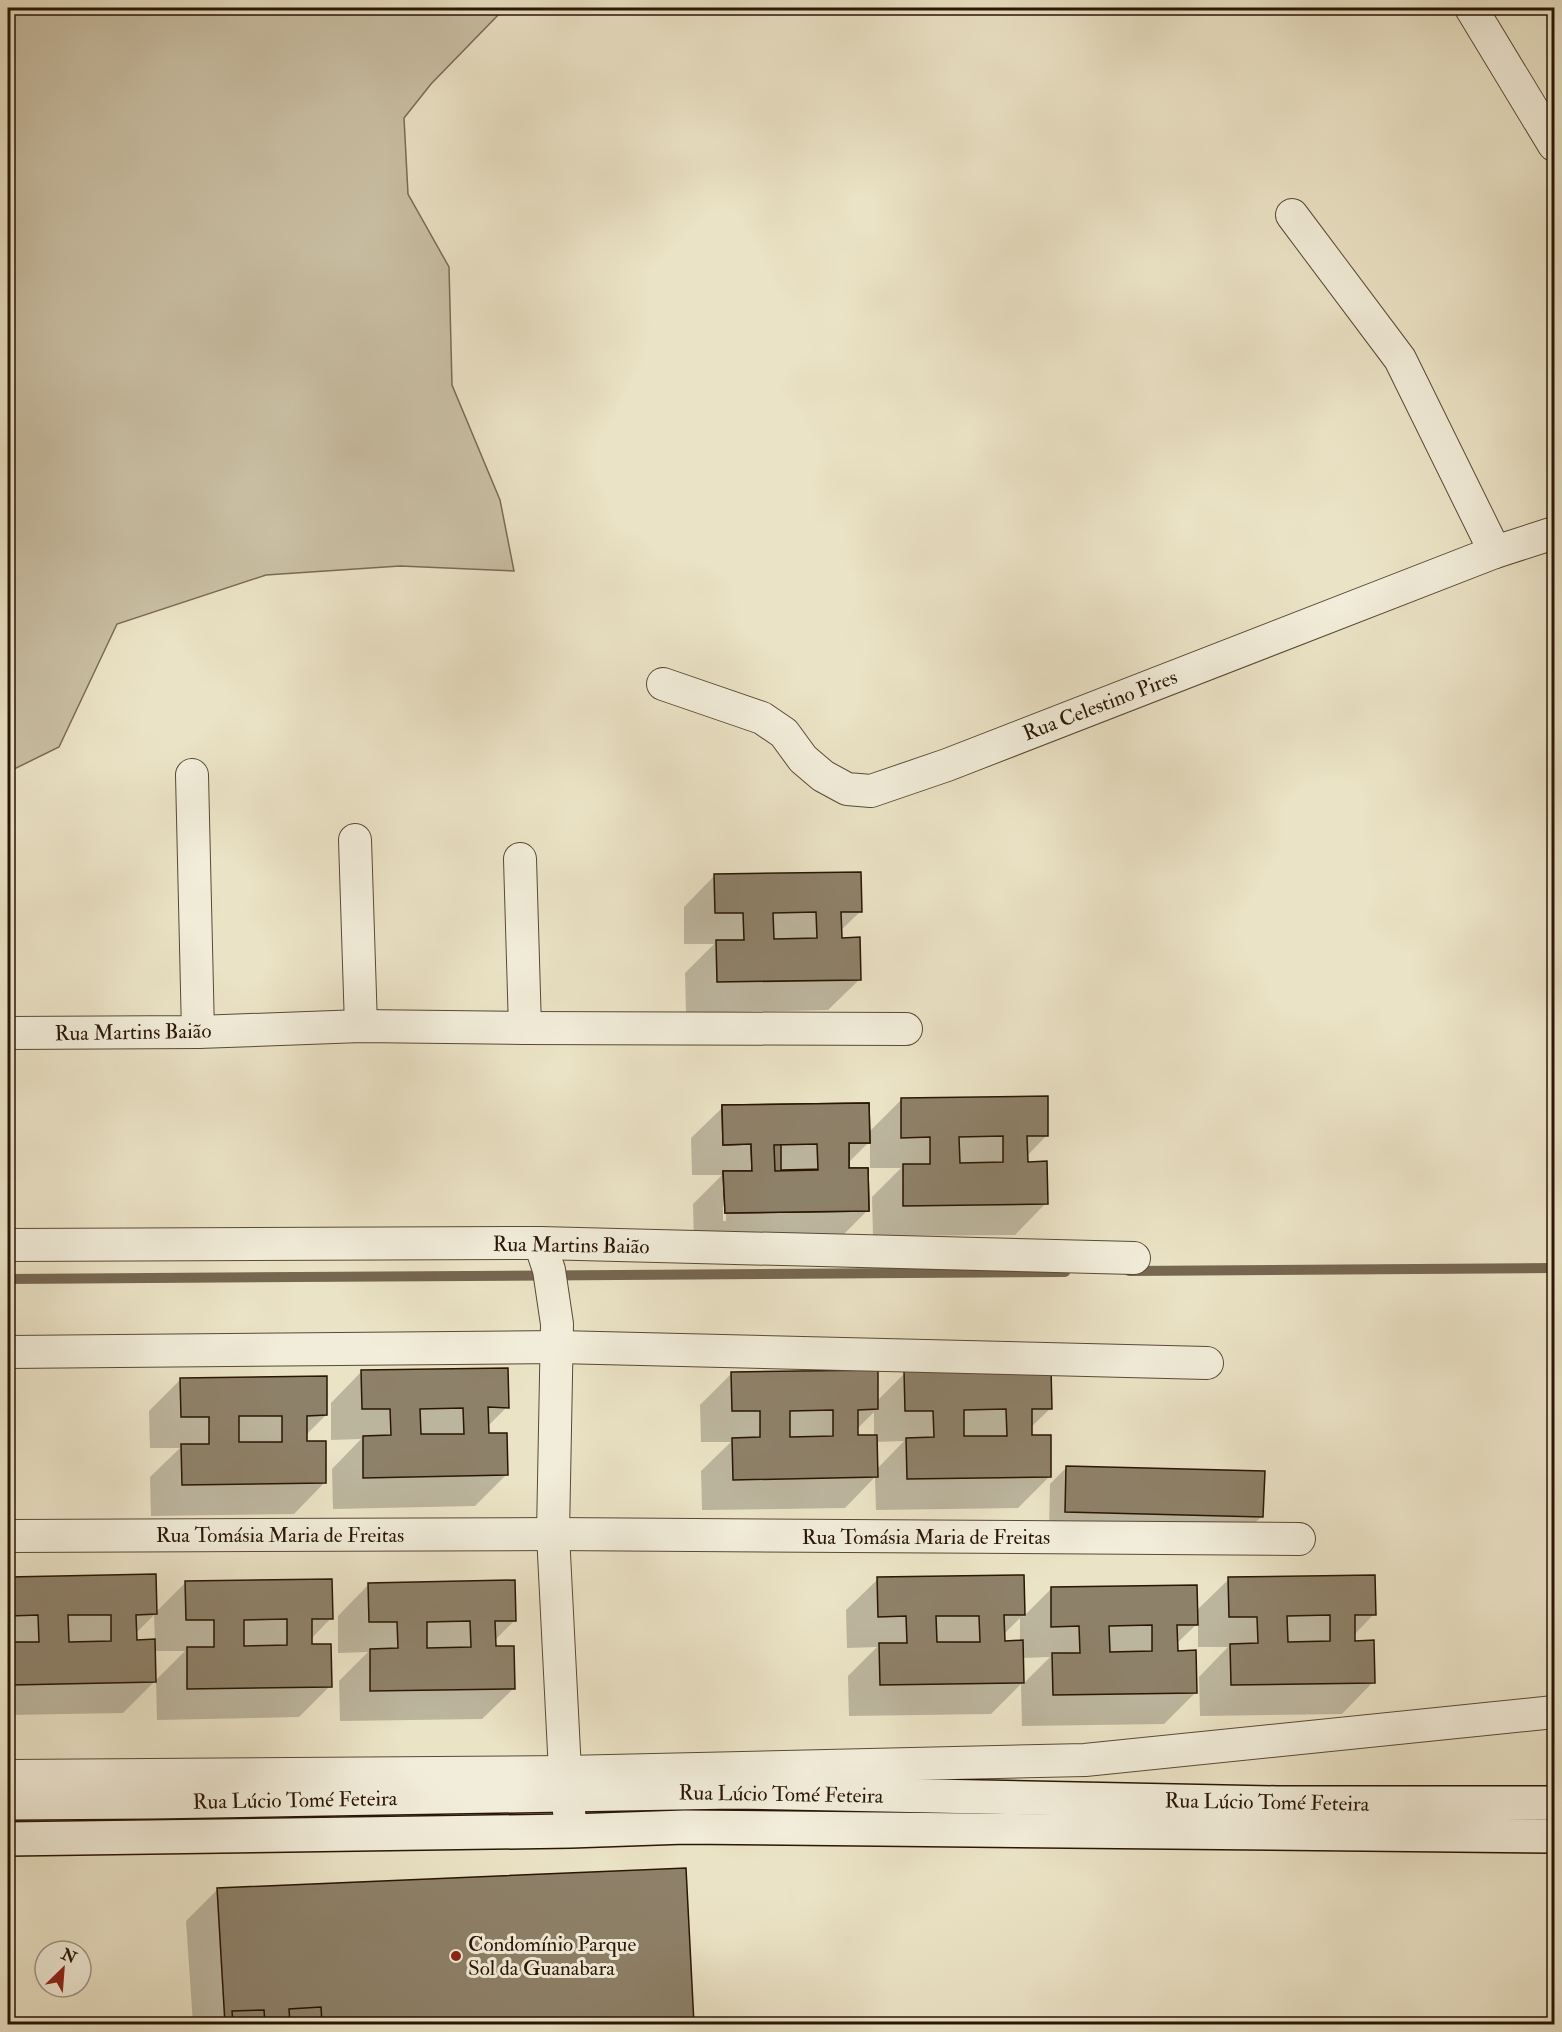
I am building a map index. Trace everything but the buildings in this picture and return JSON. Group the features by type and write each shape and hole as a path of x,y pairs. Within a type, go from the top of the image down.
{"main road":[{"name":"Rua Lúcio Tomé Feteira","path":"8,1803 151,1802 566,1783 734,1792 1277,1803 1554,1803"},
{"name":"Rua Lúcio Tomé Feteira","path":"8,1839 571,1831 685,1827 1554,1836"}],"street":[{"path":"1471,8 1554,145"},
{"path":"1292,215 1400,359 1495,552"},
{"name":"Rua Celestino Pires","path":"663,684 762,718 784,733 803,759 823,776 847,789 871,791 956,761 1495,552 1554,533"},
{"path":"192,775 198,1032"},
{"path":"355,840 361,1026"},
{"path":"520,859 525,1028"},
{"name":"Rua Martins Baião","path":"8,1033 198,1032 361,1026 906,1029"},
{"name":"Rua Martins Baião","path":"8,1245 545,1257 1134,1258"},
{"path":"545,1257 557,1336 553,1534 566,1783 571,1831"},
{"path":"8,1352 557,1336 1207,1363"},
{"name":"Rua Tomásia Maria de Freitas","path":"8,1536 553,1534 1299,1539"},
{"path":"8,1776 566,1783 1085,1760 1554,1712"}],"shaded area":[{"path":"8,8 495,8 502,11 431,84 404,118 408,194 449,267 452,385 500,500 514,571 400,566 266,575 117,624 59,747 8,772"}],"waterway":[{"path":"1129,1271 1554,1268"},
{"path":"8,1279 1065,1272"}],"place":[{"name":"Condomínio Parque Sol da Guanabara","path":"456,1956"}]}
